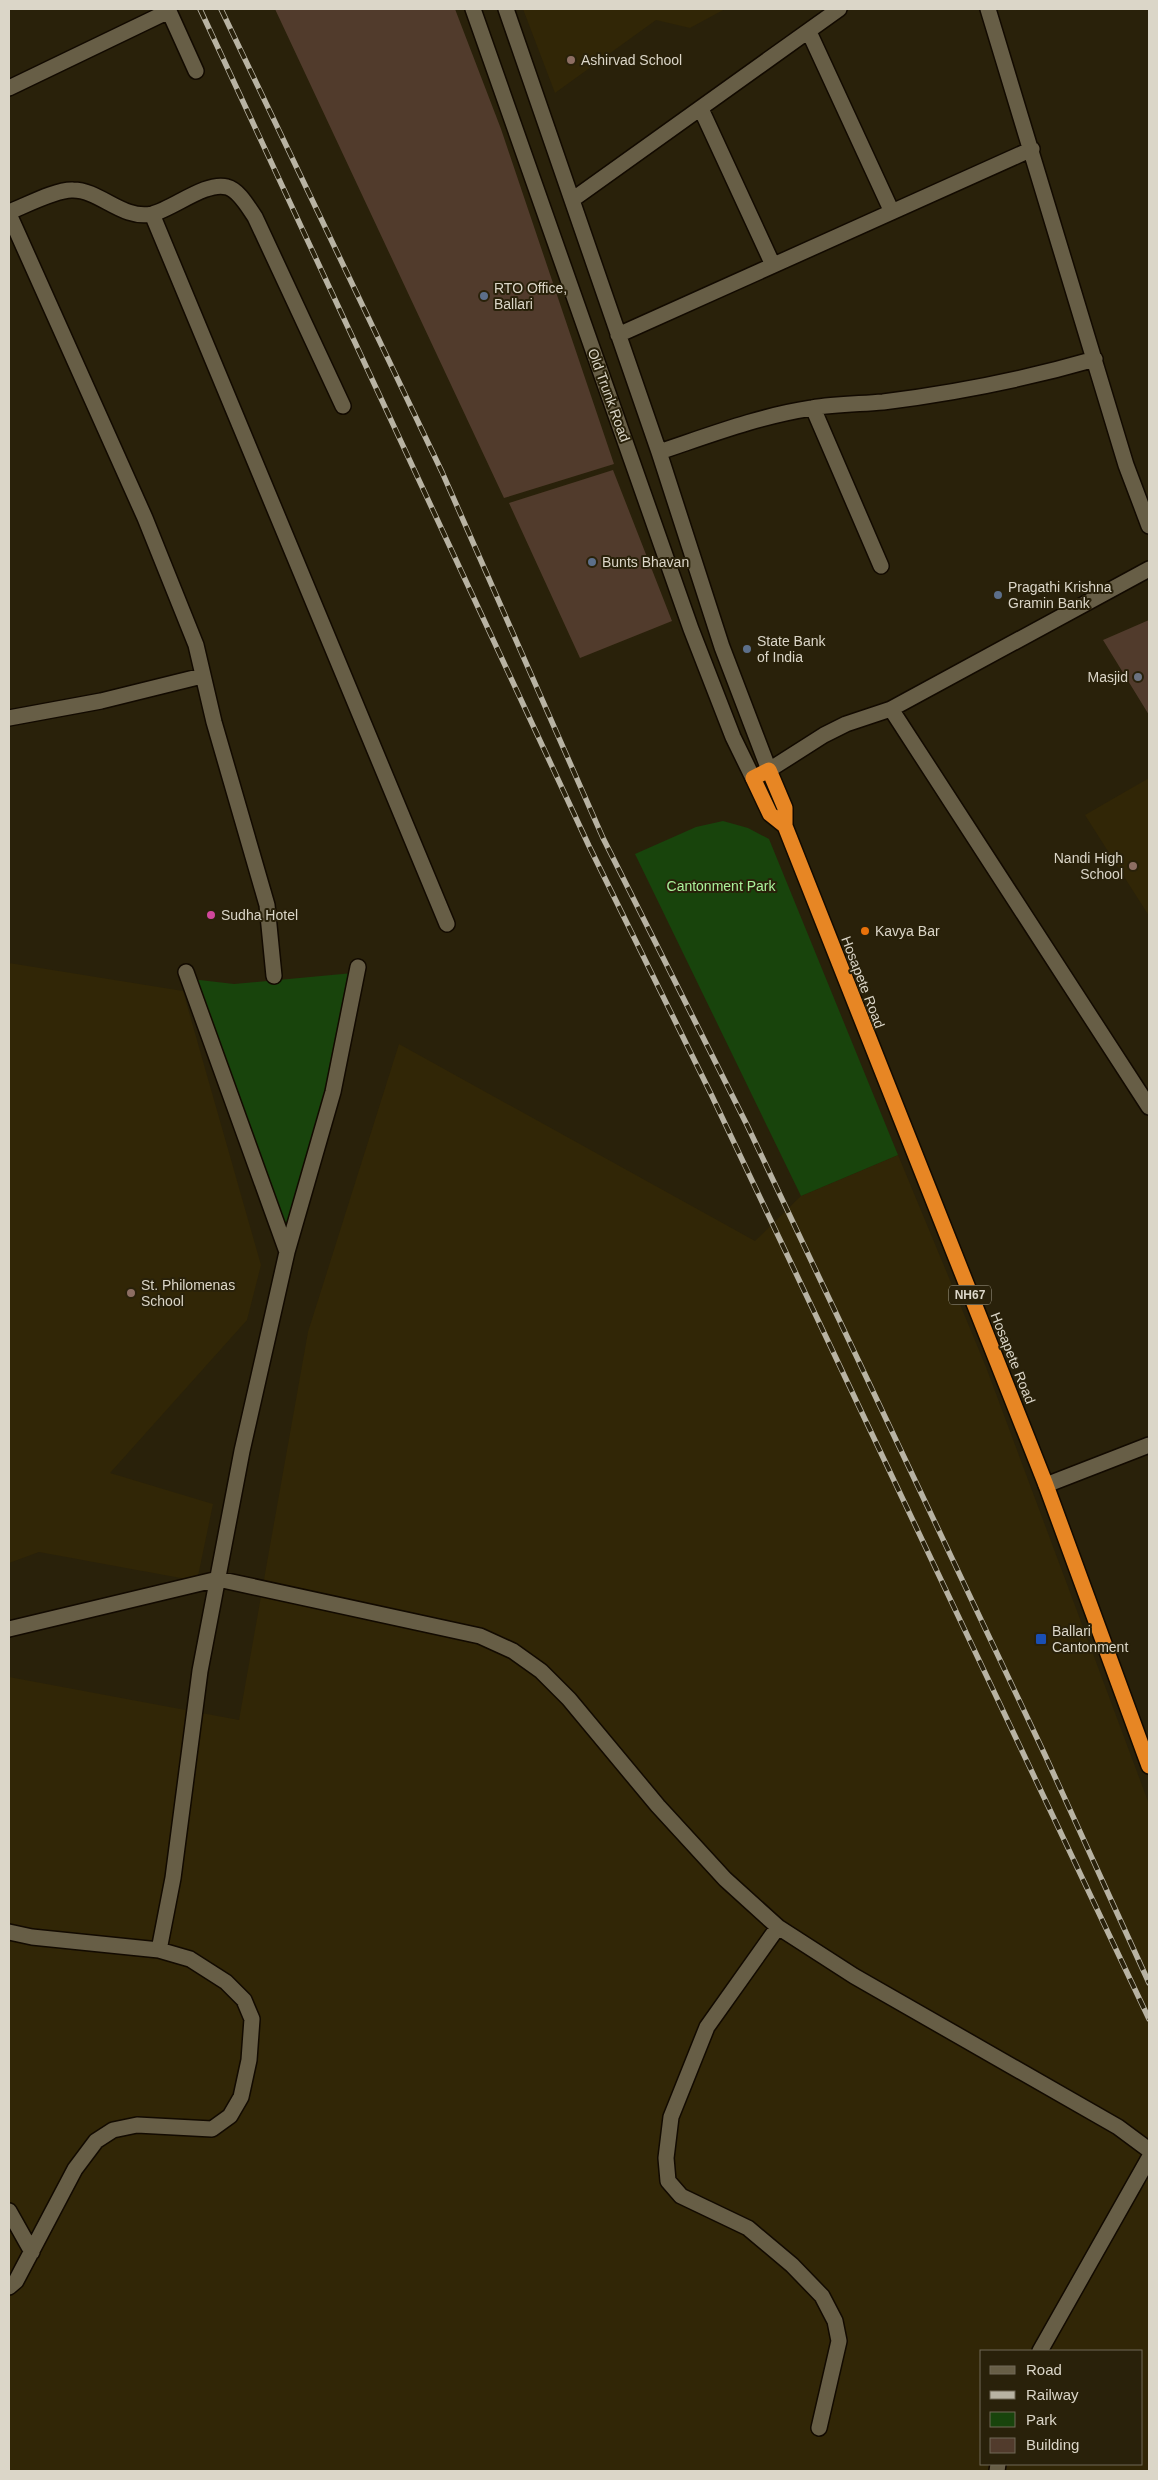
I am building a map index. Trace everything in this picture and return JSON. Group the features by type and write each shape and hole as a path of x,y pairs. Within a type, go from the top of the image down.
{"highway":[{"path":"753,778 769,770"},
{"name":"Hosapete Road","path":"769,770 785,808 784,826 1046,1485 1149,1766"},
{"name":"Hosapete Road","path":"753,778 770,814 784,826"}],"street":[{"name":"Old Trunk Road","path":"474,9 691,629 733,737 753,778"},
{"name":"Old Trunk Road","path":"506,9 659,452 722,647 769,770"},
{"path":"572,200 839,9"},
{"path":"988,9 1032,149 1126,465 1149,526"},
{"path":"9,88 169,10 196,71"},
{"path":"808,32 892,212"},
{"path":"701,108 773,266"},
{"path":"618,335 1032,149"},
{"path":"274,976 267,905 202,676 196,645 145,518 9,213 57,193 74,190 130,213 152,214 216,186 228,187 243,199 255,217 343,406"},
{"path":"152,214 447,924"},
{"path":"659,452 763,418 813,408 884,402 940,393 1050,372 1095,359"},
{"path":"813,408 881,566"},
{"path":"769,770 802,747 831,731 891,709 1149,569"},
{"path":"9,718 101,701 202,676"},
{"path":"891,709 1149,1107"},
{"path":"159,1950 172,1878 200,1671 242,1451 286,1252 333,1092 358,967"},
{"path":"186,972 286,1252"},
{"path":"1046,1485 1149,1445"},
{"path":"9,1629 218,1579 480,1636 513,1651 541,1671 569,1698 658,1806 725,1879 778,1927 854,1976 1118,2127 1149,2150"},
{"path":"778,1927 707,2027 671,2116 666,2158 668,2181 681,2196 748,2228 792,2266 822,2296 835,2321 839,2341 819,2428"},
{"path":"9,1932 32,1937 159,1950 190,1959 226,1982 244,2000 252,2019 250,2060 241,2097 230,2116 212,2129 137,2125 114,2130 96,2141 75,2169 16,2281 9,2287"},
{"path":"1041,2350 1149,2158"},
{"path":"9,2211 32,2252"}],"shaded area":[{"name":"Ashirvad School","path":"523,9 725,9 690,28 656,20 555,93"},
{"name":"Nandi High School","path":"1149,778 1149,916 1085,815"},
{"name":"St. Philomenas School","path":"9,963 183,991 261,1265 247,1320 110,1473 213,1504 197,1581 39,1552 9,1563"},
{"path":"399,1044 755,1241 801,1196 898,1155 986,1367 1149,1804 1149,2471 9,2471 9,1677 239,1720 308,1332"}],"green space":[{"name":"Cantonment Park","path":"723,821 748,828 769,839 898,1155 801,1196 635,854 696,827"},
{"path":"353,973 329,1091 287,1234 191,979 234,984"}],"building":[{"name":"RTO Office, Ballari","path":"275,9 455,9 501,129 614,464 504,498"},
{"name":"Bunts Bhavan","path":"613,470 672,621 580,658 509,503"},
{"name":"Masjid","path":"1149,620 1149,715 1103,640"}],"railway":[{"path":"200,9 589,846 711,1094 1149,2019"},
{"path":"221,9 442,472 603,838 747,1125 1045,1755 1149,1983"}],"place":[{"name":"Ashirvad School","path":"571,60"},
{"name":"RTO Office, Ballari","path":"484,296"},
{"name":"Bunts Bhavan","path":"592,562"},
{"name":"Pragathi Krishna Gramin Bank","path":"998,595"},
{"name":"State Bank of India","path":"747,649"},
{"name":"Masjid","path":"1138,677"},
{"name":"Nandi High School","path":"1133,866"},
{"name":"Sudha Hotel","path":"211,915"},
{"name":"Kavya Bar","path":"865,931"},
{"name":"St. Philomenas School","path":"131,1293"},
{"name":"Ballari Cantonment","path":"1041,1639"}]}
